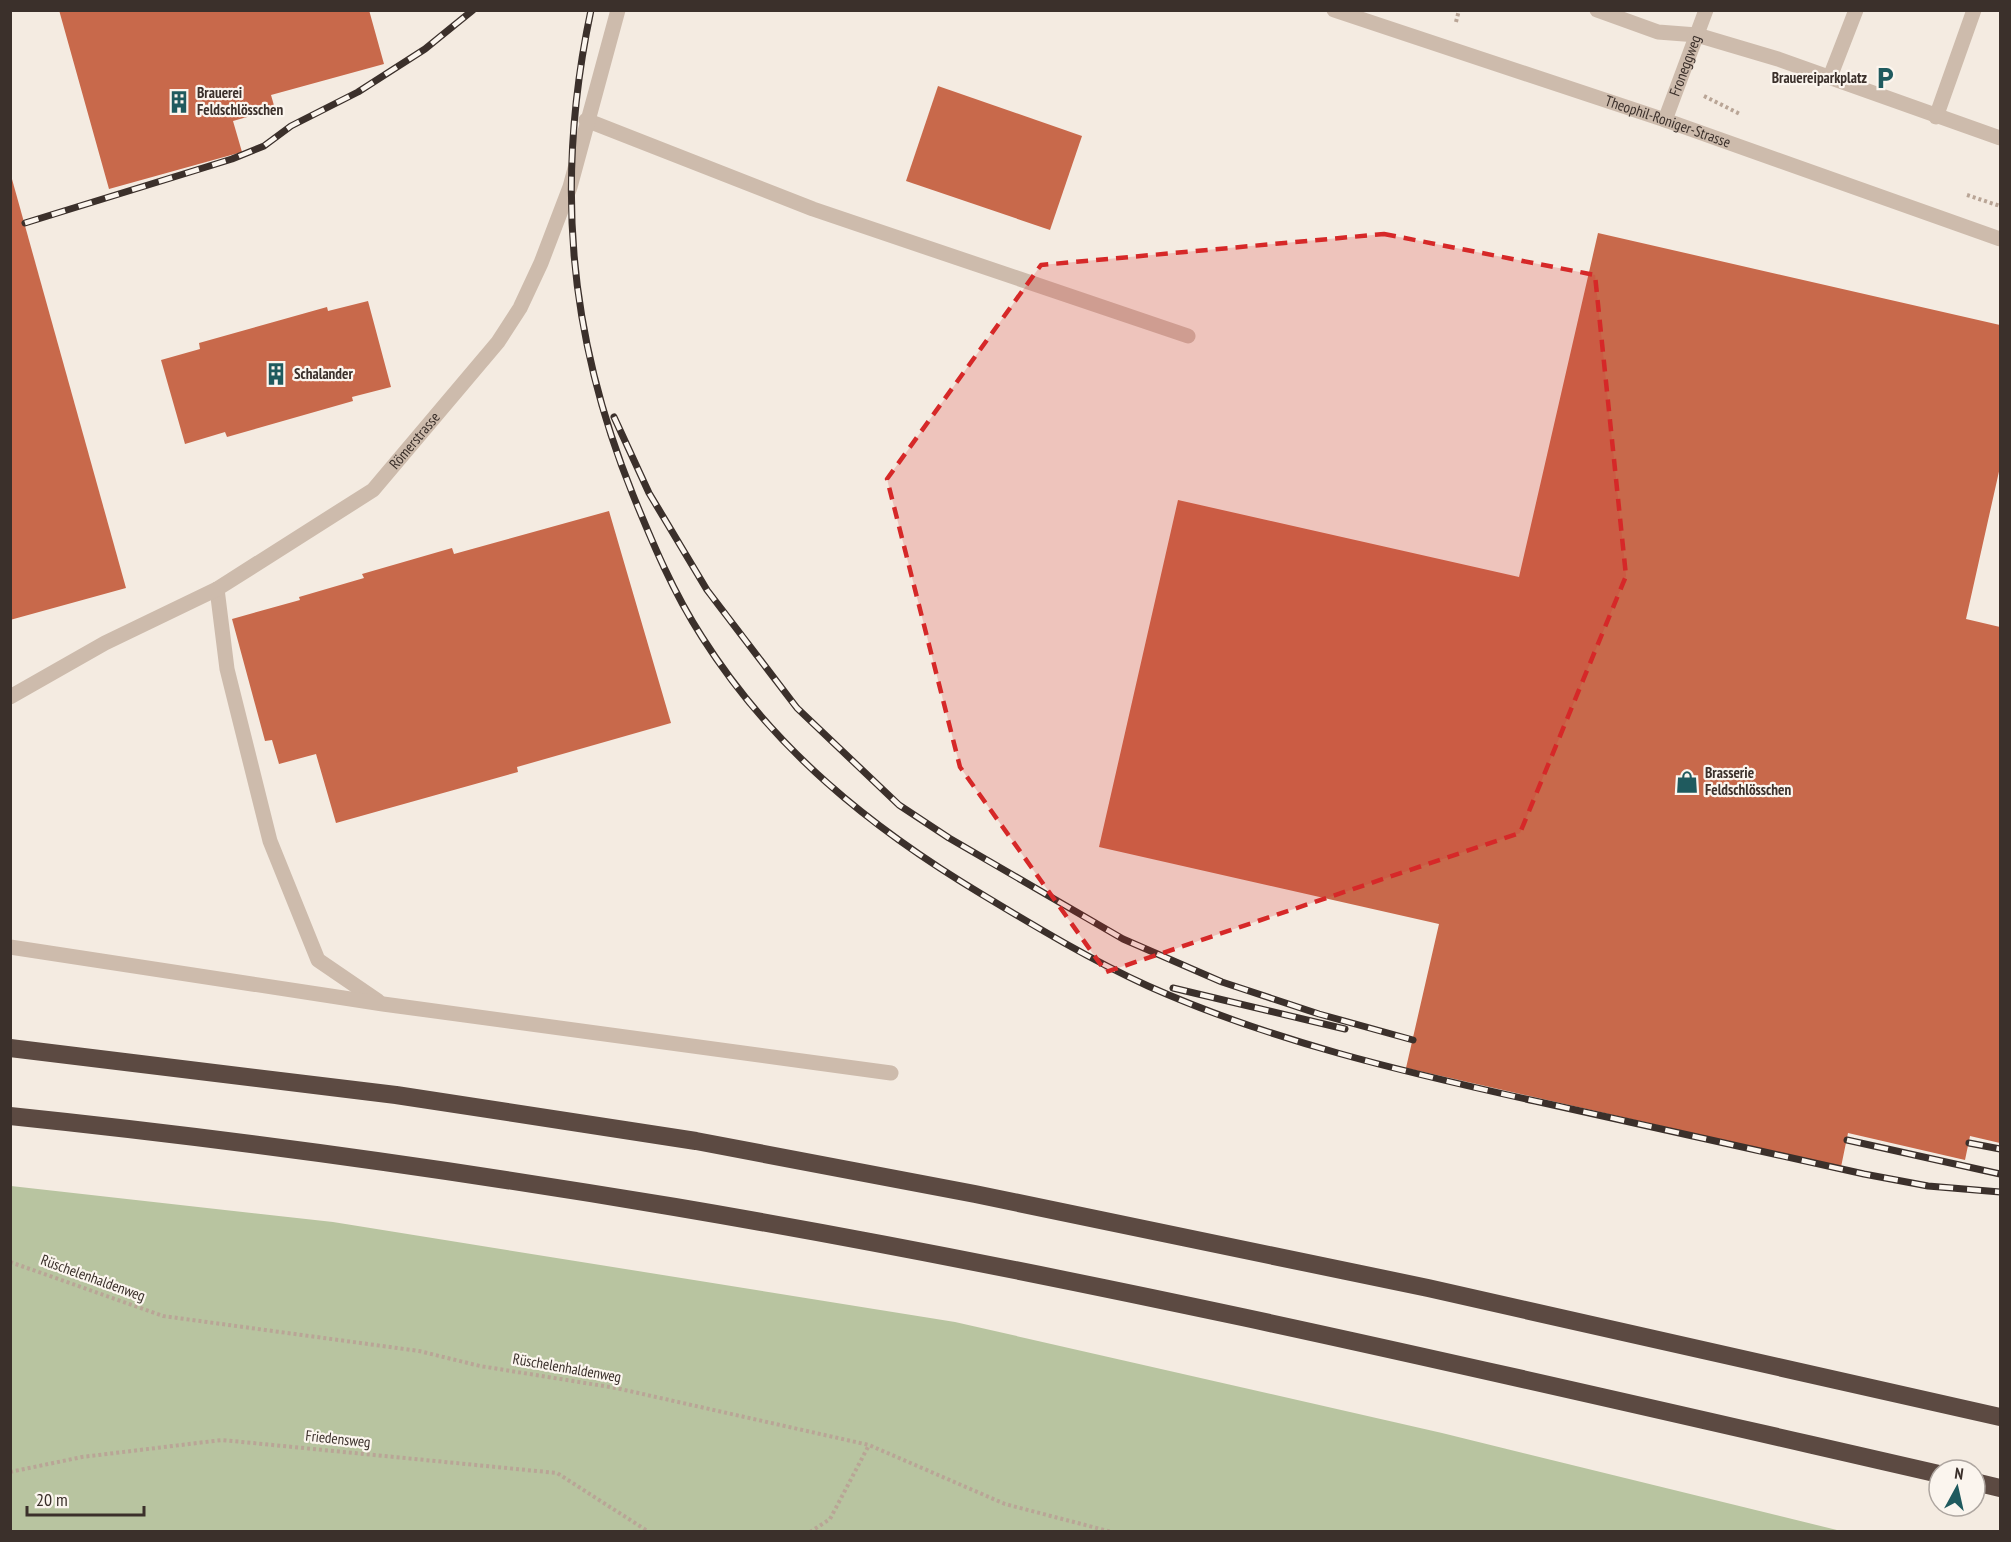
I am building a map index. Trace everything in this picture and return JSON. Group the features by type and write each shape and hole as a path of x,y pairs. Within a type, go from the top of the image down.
{"highway":[{"path":"10,1048 257,1076 696,1141 975,1194 1393,1281 2001,1417"},
{"path":"10,1116 389,1162 677,1208 964,1260 1412,1353 1927,1470"}],"street":[{"name":"Römerstrasse","path":"10,697 105,643 217,589 373,490 498,342 520,308 556,227 570,187 586,120 618,10"},
{"name":"Theophil-Roniger-Strasse","path":"1334,10 1665,120 2001,239"},
{"path":"1597,10 1658,32 1697,35 1830,77 1936,117 2001,138"},
{"name":"Froneggweg","path":"1665,120 1706,10"},
{"path":"1830,77 1856,10"},
{"path":"1936,117 1974,10"},
{"path":"586,120 813,209 1188,336"},
{"path":"217,589 227,669 270,841 318,960 383,1004"},
{"path":"10,947 383,1004 891,1073"}],"path":[{"name":"Rüschelenhaldenweg","path":"10,1262 163,1316 419,1351 480,1366 616,1388 869,1445 1005,1504 1112,1532"},
{"name":"Friedensweg","path":"10,1472 82,1457 222,1440 557,1473 649,1532"},
{"path":"810,1532 830,1519 869,1445"}],"highlighted area":[{"path":"1384,234 1595,275 1626,576 1520,833 1106,972 960,767 887,479 1041,265"}],"green space":[{"path":"11,1186 333,1222 955,1322 1442,1433 1841,1531 11,1531"}],"building":[{"name":"Brauerei Feldschlösschen","path":"59,10 369,10 384,64 271,95 275,109 233,121 242,152 109,189"},
{"path":"938,86 1082,136 1050,230 906,181"},
{"path":"10,172 126,588 10,620"},
{"path":"1598,233 2000,325 2000,467 1966,619 2000,627 2000,1143 1970,1136 1965,1160 1848,1133 1841,1167 1406,1068 1439,924 1099,847 1178,500 1519,577"},
{"name":"Schalander","path":"368,301 391,387 352,397 353,401 227,437 225,432 185,444 161,360 200,349 199,343 327,307 328,311"},
{"path":"609,511 671,723 517,767 518,772 336,823 316,754 279,764 272,740 265,741 232,619 300,600 299,597 364,578 362,574 452,548 454,554"}],"railway":[{"path":"25,223 232,159 264,146 291,126 358,92 425,49 473,10"},
{"path":"591,10 580,73 573,135 571,196 574,256 582,316 594,375 611,435 656,550 702,637 760,715 827,783 902,842 1043,931 1148,986 1242,1023 1338,1053 1437,1079 1535,1101 1864,1174 1928,1186 2000,1192"},
{"path":"614,417 649,493 707,590 797,708 899,805 949,838 1123,939 1222,982 1319,1014 1413,1040"},
{"path":"1173,988 1345,1029"},
{"path":"1847,1140 2000,1174"},
{"path":"1969,1143 2000,1149"}],"place":[{"name":"Brauereiparkplatz","path":"1885,78"},
{"name":"Brauerei Feldschlösschen","path":"179,102"},
{"name":"Schalander","path":"276,374"},
{"name":"Brasserie Feldschlösschen","path":"1687,782"}]}
